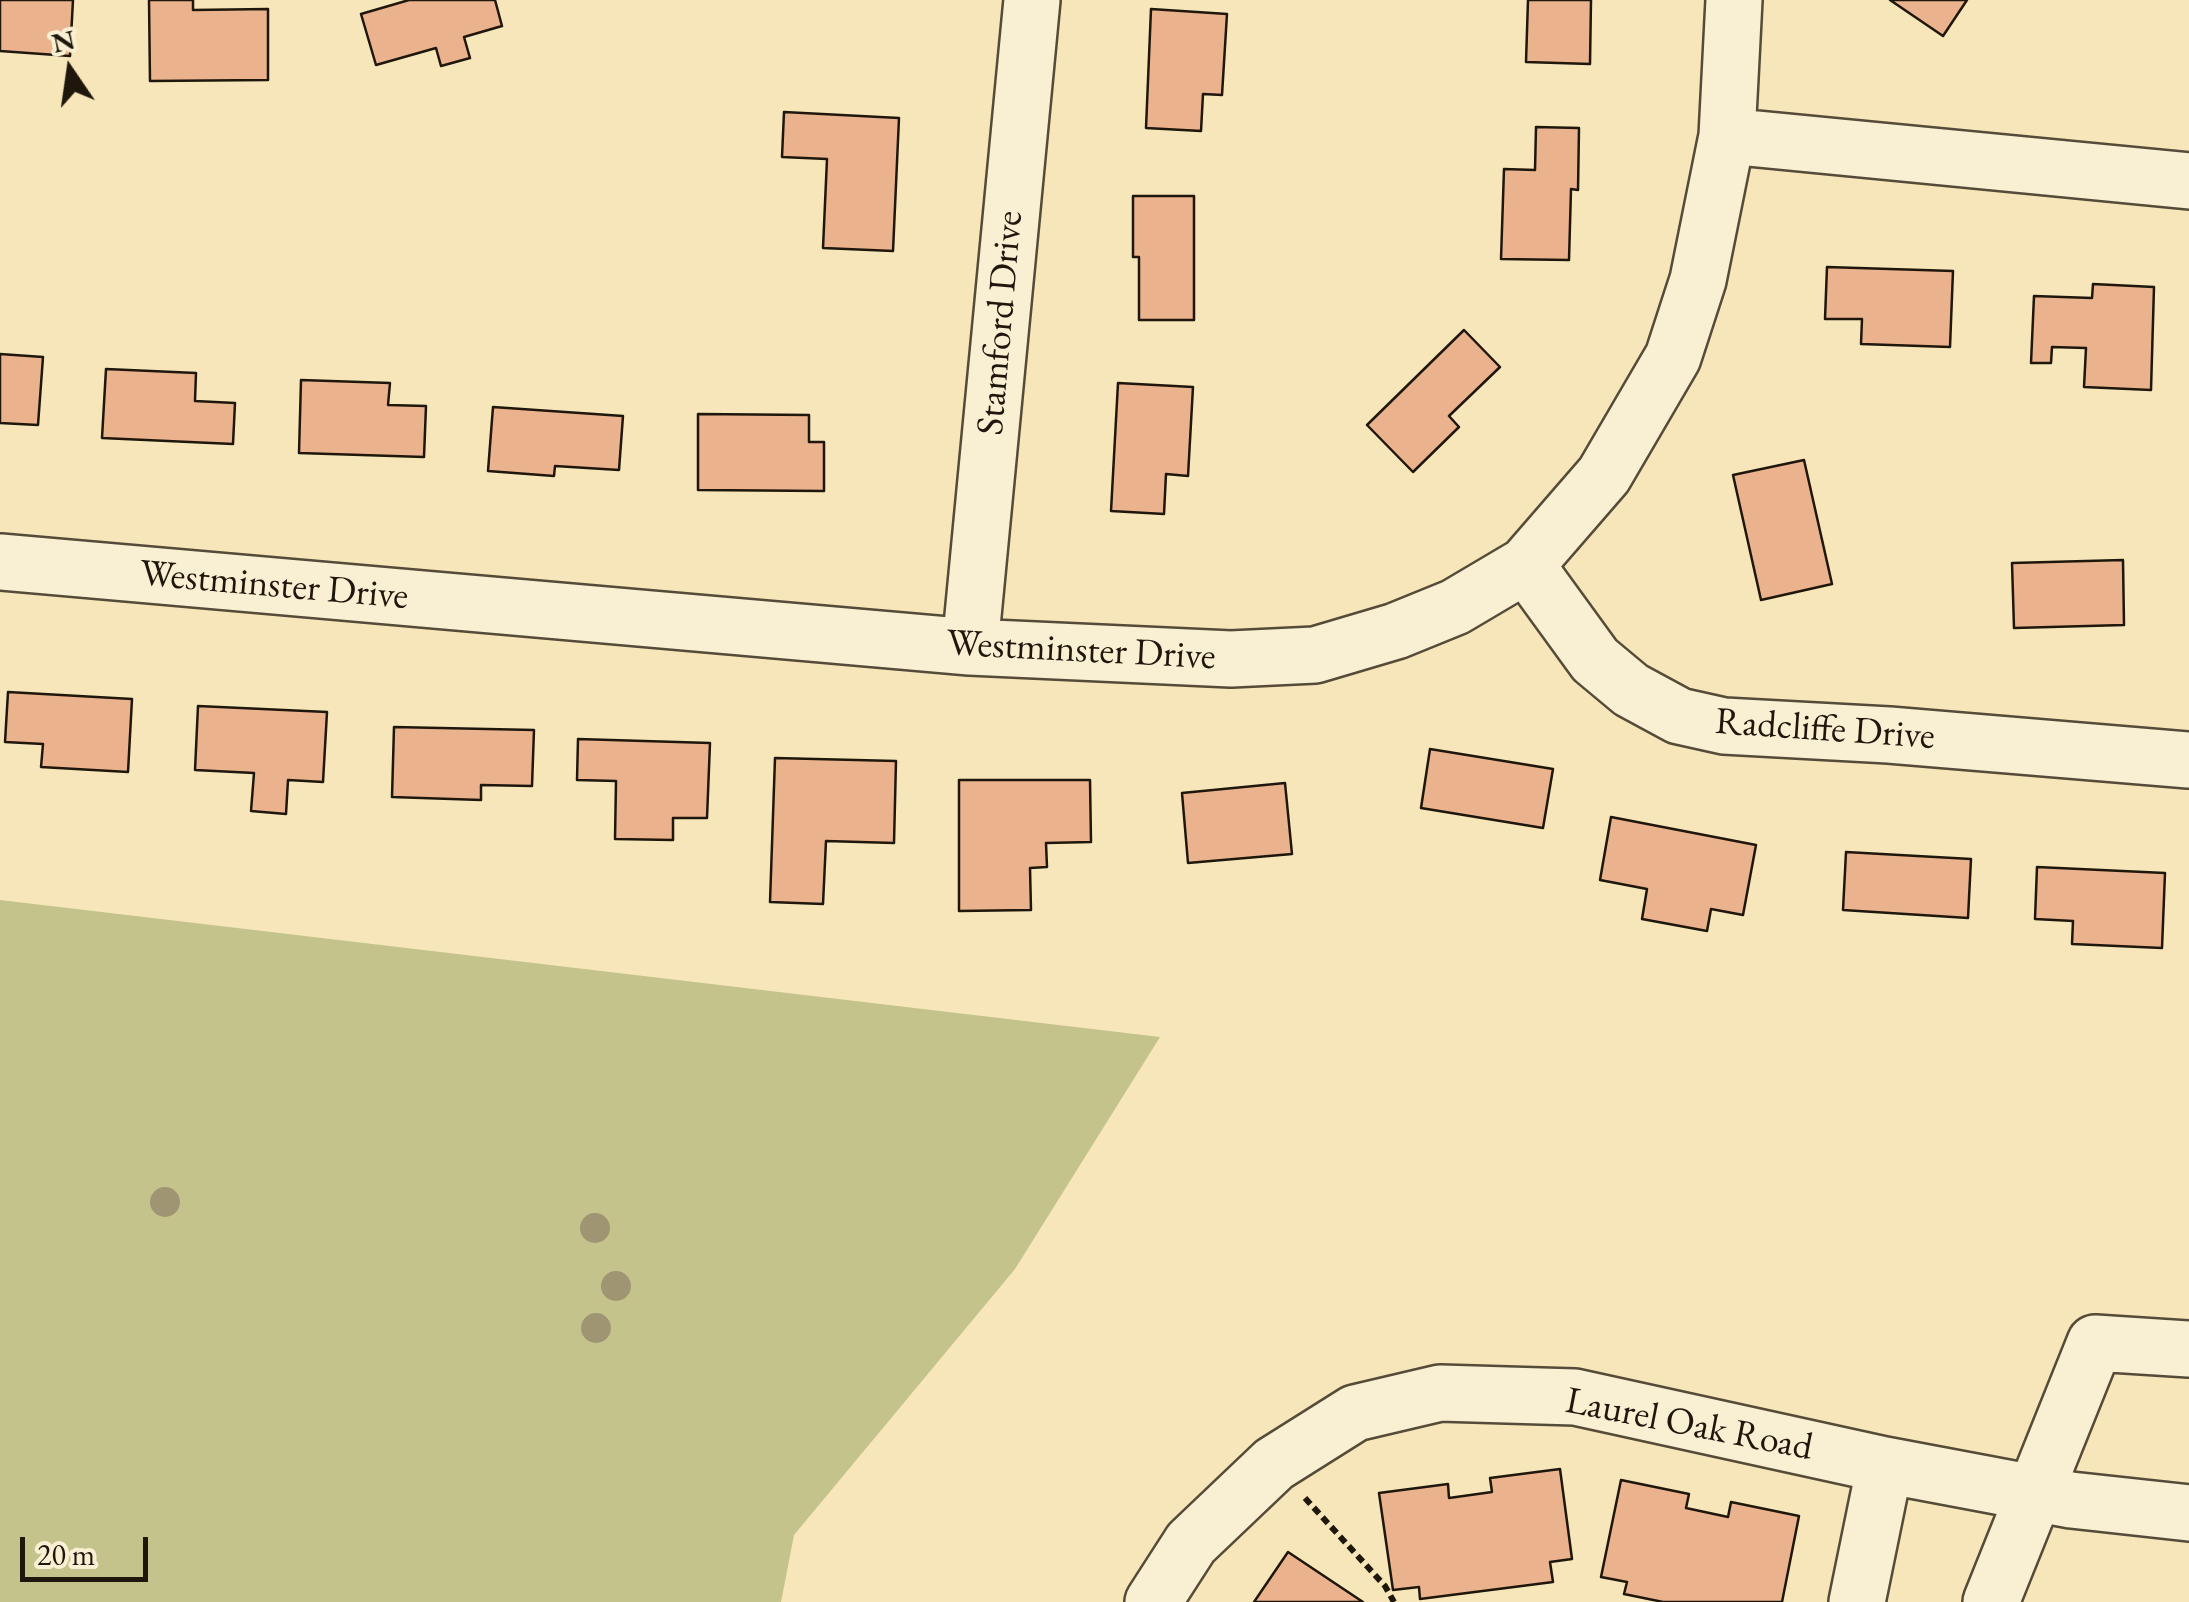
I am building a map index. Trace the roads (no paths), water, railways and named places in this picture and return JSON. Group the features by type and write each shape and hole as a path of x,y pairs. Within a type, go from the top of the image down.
{"street":[{"name":"Stamford Drive","path":"970,647 1032,0"},
{"name":"Westminster Drive","path":"0,562 970,647 1230,659 1315,655 1396,631 1455,608 1526,565 1604,475 1673,356 1698,280 1727,136 1734,0"},
{"path":"1727,136 2189,181"},
{"name":"Radcliffe Drive","path":"1526,565 1595,660 1631,690 1680,716 1724,726 1888,734 2189,760"},
{"path":"1991,1602 2095,1343 2189,1349"},
{"name":"Laurel Oak Road","path":"1153,1602 1192,1544 1274,1464 1356,1413 1440,1393 1576,1397 2035,1494 2189,1513"},
{"path":"1857,1602 1885,1465"}]}
